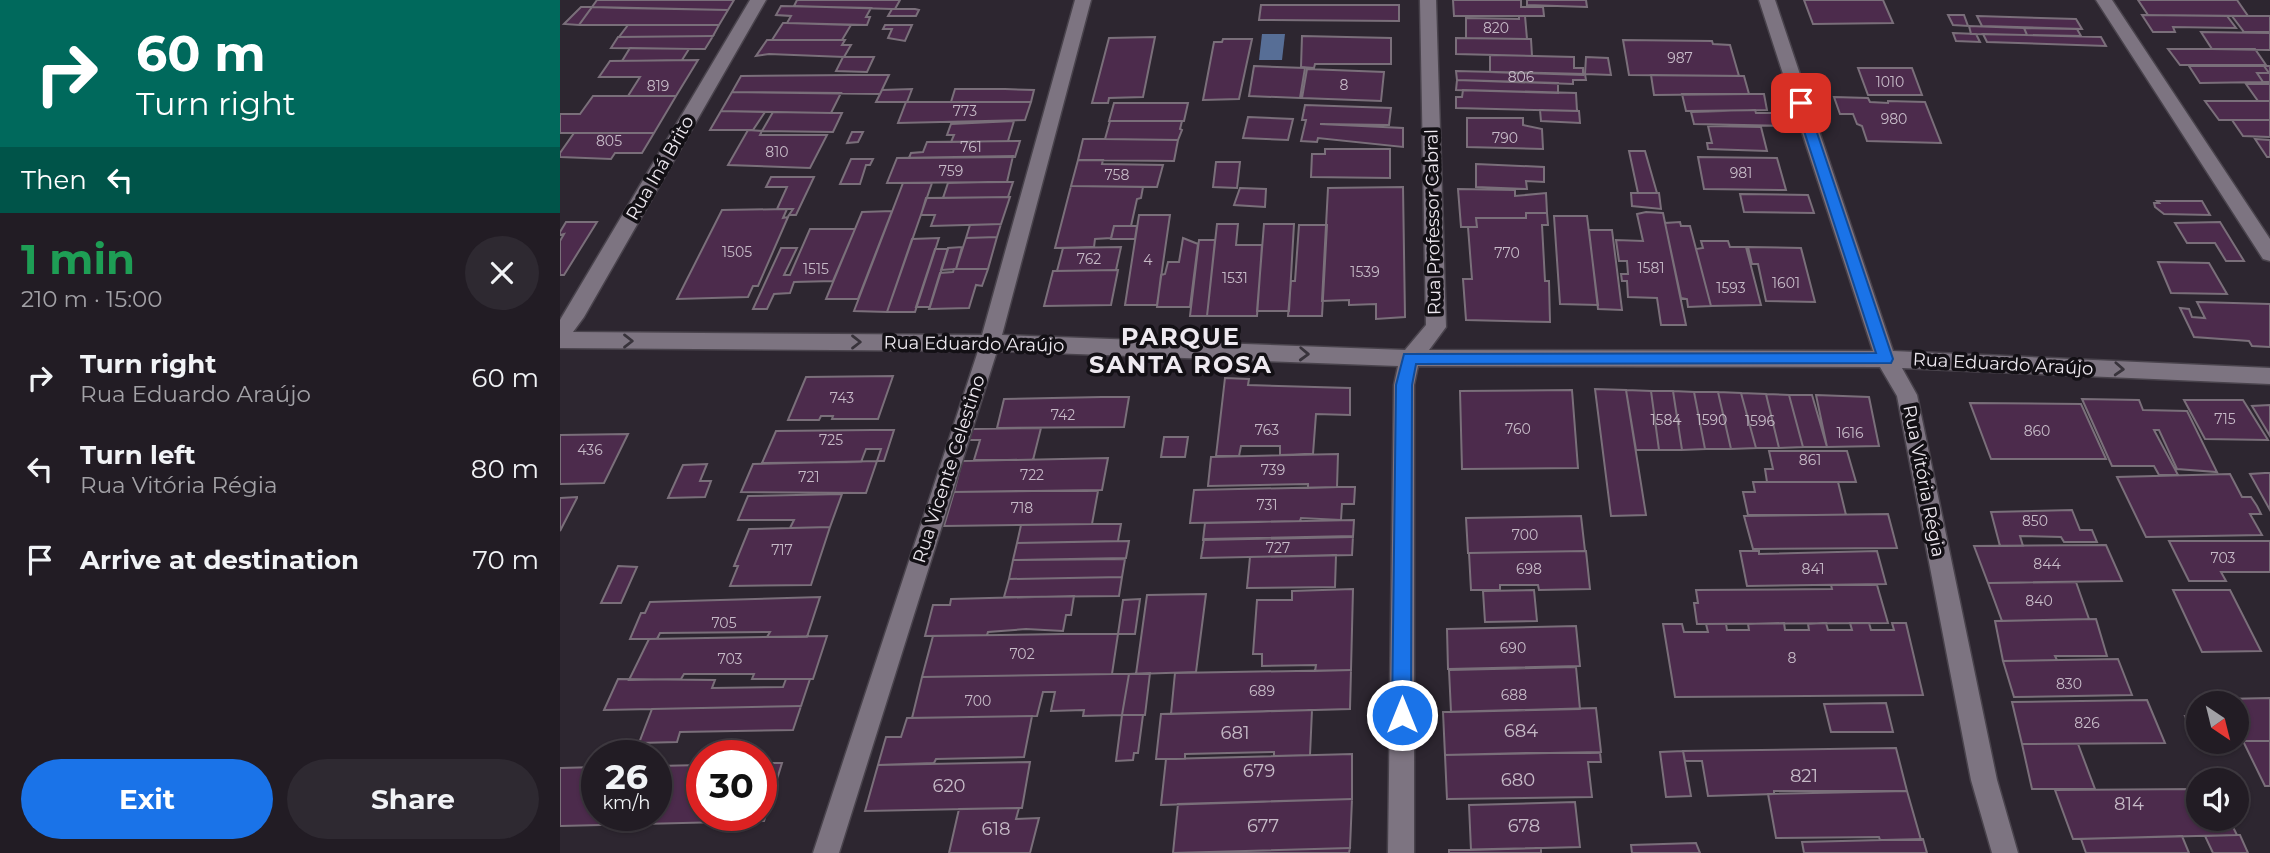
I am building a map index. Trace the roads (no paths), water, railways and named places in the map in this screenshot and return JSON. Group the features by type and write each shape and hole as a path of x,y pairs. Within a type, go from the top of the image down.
{"street":[{"name":"Rua Iná Brito","path":"560,334 577,312 758,0"},
{"name":"Rua Vicente Celestino","path":"826,853 990,343 1083,0"},
{"name":"Rua Professor Cabral","path":"1410,358 1436,327 1428,0"},
{"name":"Rua Vitória Régia","path":"1767,0 1886,359 1907,396 1984,780 2005,853"},
{"path":"2105,0 2270,254"},
{"name":"Rua Eduardo Araújo","path":"560,340 990,343 1410,358 1886,359 2270,376"},
{"path":"1401,853 1404,385 1410,358"}],"water":[{"path":"1262,34 1285,34 1282,60 1259,60"}],"district":[{"name":"PARQUE SANTA ROSA","path":"1181,351"}]}
